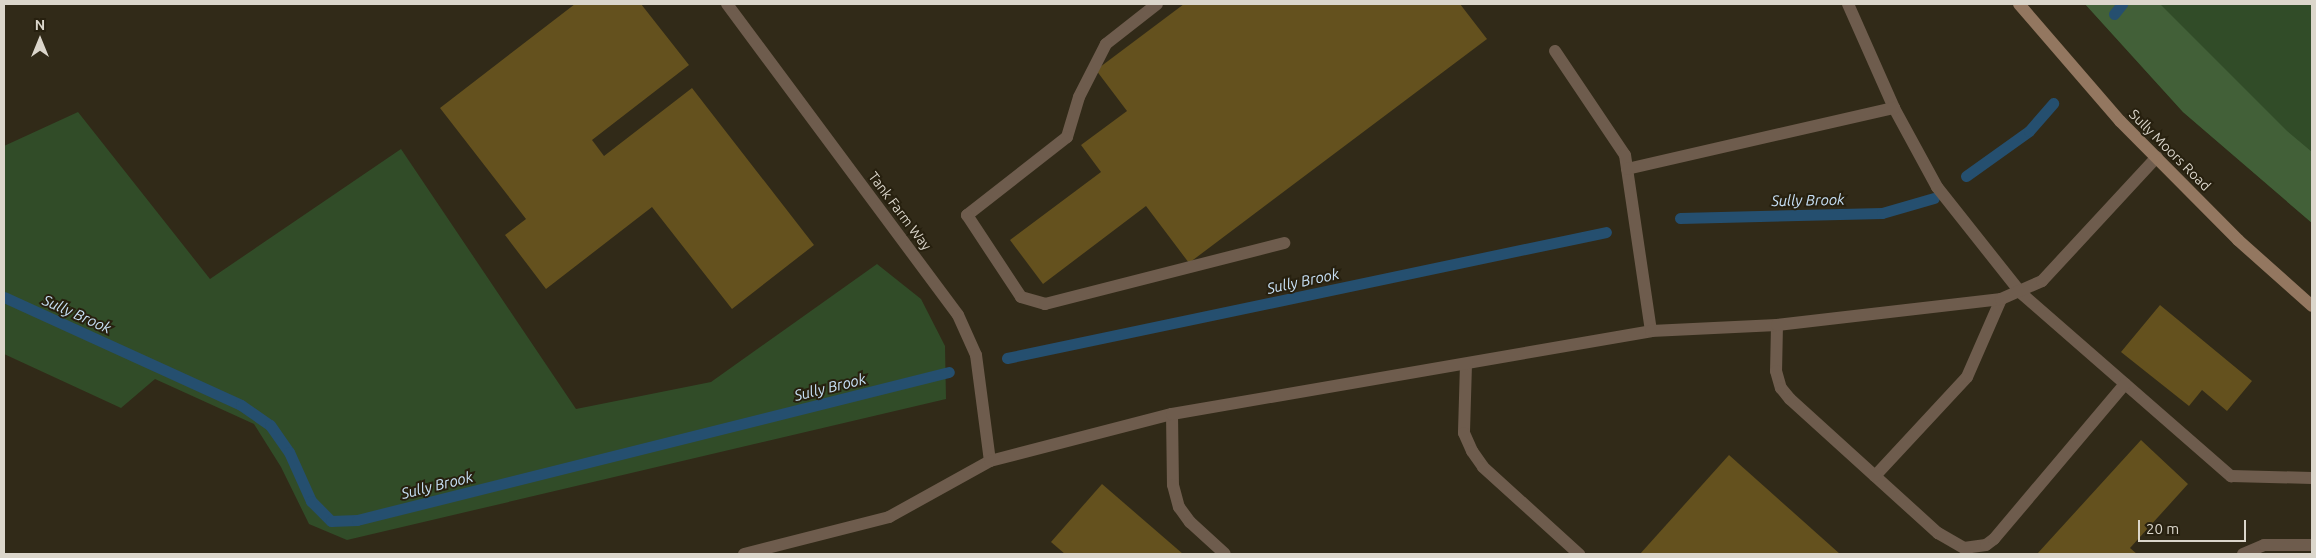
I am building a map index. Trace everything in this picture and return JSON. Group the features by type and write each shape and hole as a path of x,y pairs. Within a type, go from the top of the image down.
{"main road":[{"name":"Sully Moors Road","path":"2019,4 2069,64 2157,157 2238,240 2312,306"}],"lane":[{"name":"Tank Farm Way","path":"727,4 958,315 976,355 990,461"},
{"path":"1157,4 1106,44 1079,97 1067,137 967,215 1021,297 1045,304 1284,243"},
{"path":"1848,4 1894,108 1937,187 2020,293 2231,476 2312,478"},
{"path":"1555,51 1625,155 1651,331"},
{"path":"1627,169 1894,108"},
{"path":"744,554 889,517 990,461 1172,414 1651,331 1777,325 2002,299 2020,293 2042,282 2157,157"},
{"path":"1875,476 1967,377 2002,299"},
{"path":"1777,325 1776,370 1781,388 1938,533 1964,548 1986,545 2125,384"},
{"path":"1466,364 1464,433 1472,451 1483,467 1579,554"},
{"path":"1172,414 1173,485 1179,507 1190,522 1225,554"},
{"path":"2243,554 2264,544 2312,545"}],"green space":[{"path":"2085,4 2312,4 2312,223 2183,112"},
{"path":"2085,4 2160,4 2287,131 2312,152 2312,223 2183,112"},
{"path":"78,112 210,279 401,149 576,409 711,382 877,264 921,299 945,346 946,399 347,540 309,524 281,467 254,424 155,379 121,408 4,354 4,146"}],"building":[{"path":"575,4 641,4 689,65 592,140 604,156 692,88 814,245 732,309 652,207 546,289 505,235 526,219 440,108"},
{"path":"1184,4 1460,4 1487,39 1189,263 1146,206 1043,284 1010,240 1101,172 1081,145 1127,111 1096,70"},
{"path":"2160,305 2252,381 2227,411 2202,390 2189,406 2121,352"},
{"path":"2141,440 2188,484 2130,548 2137,554 2037,554"},
{"path":"1729,455 1840,554 1640,554"},
{"path":"1102,484 1183,554 1065,554 1051,542"}],"waterway":[{"name":"Sully Brook","path":"2114,14 2122,4"},
{"name":"Sully Brook","path":"1966,176 2029,131 2053,103"},
{"name":"Sully Brook","path":"1680,218 1882,213 1934,198"},
{"name":"Sully Brook","path":"1007,358 1606,232"},
{"name":"Sully Brook","path":"4,297 241,405 270,425 289,452 311,501 331,521 357,520 949,372"}]}
